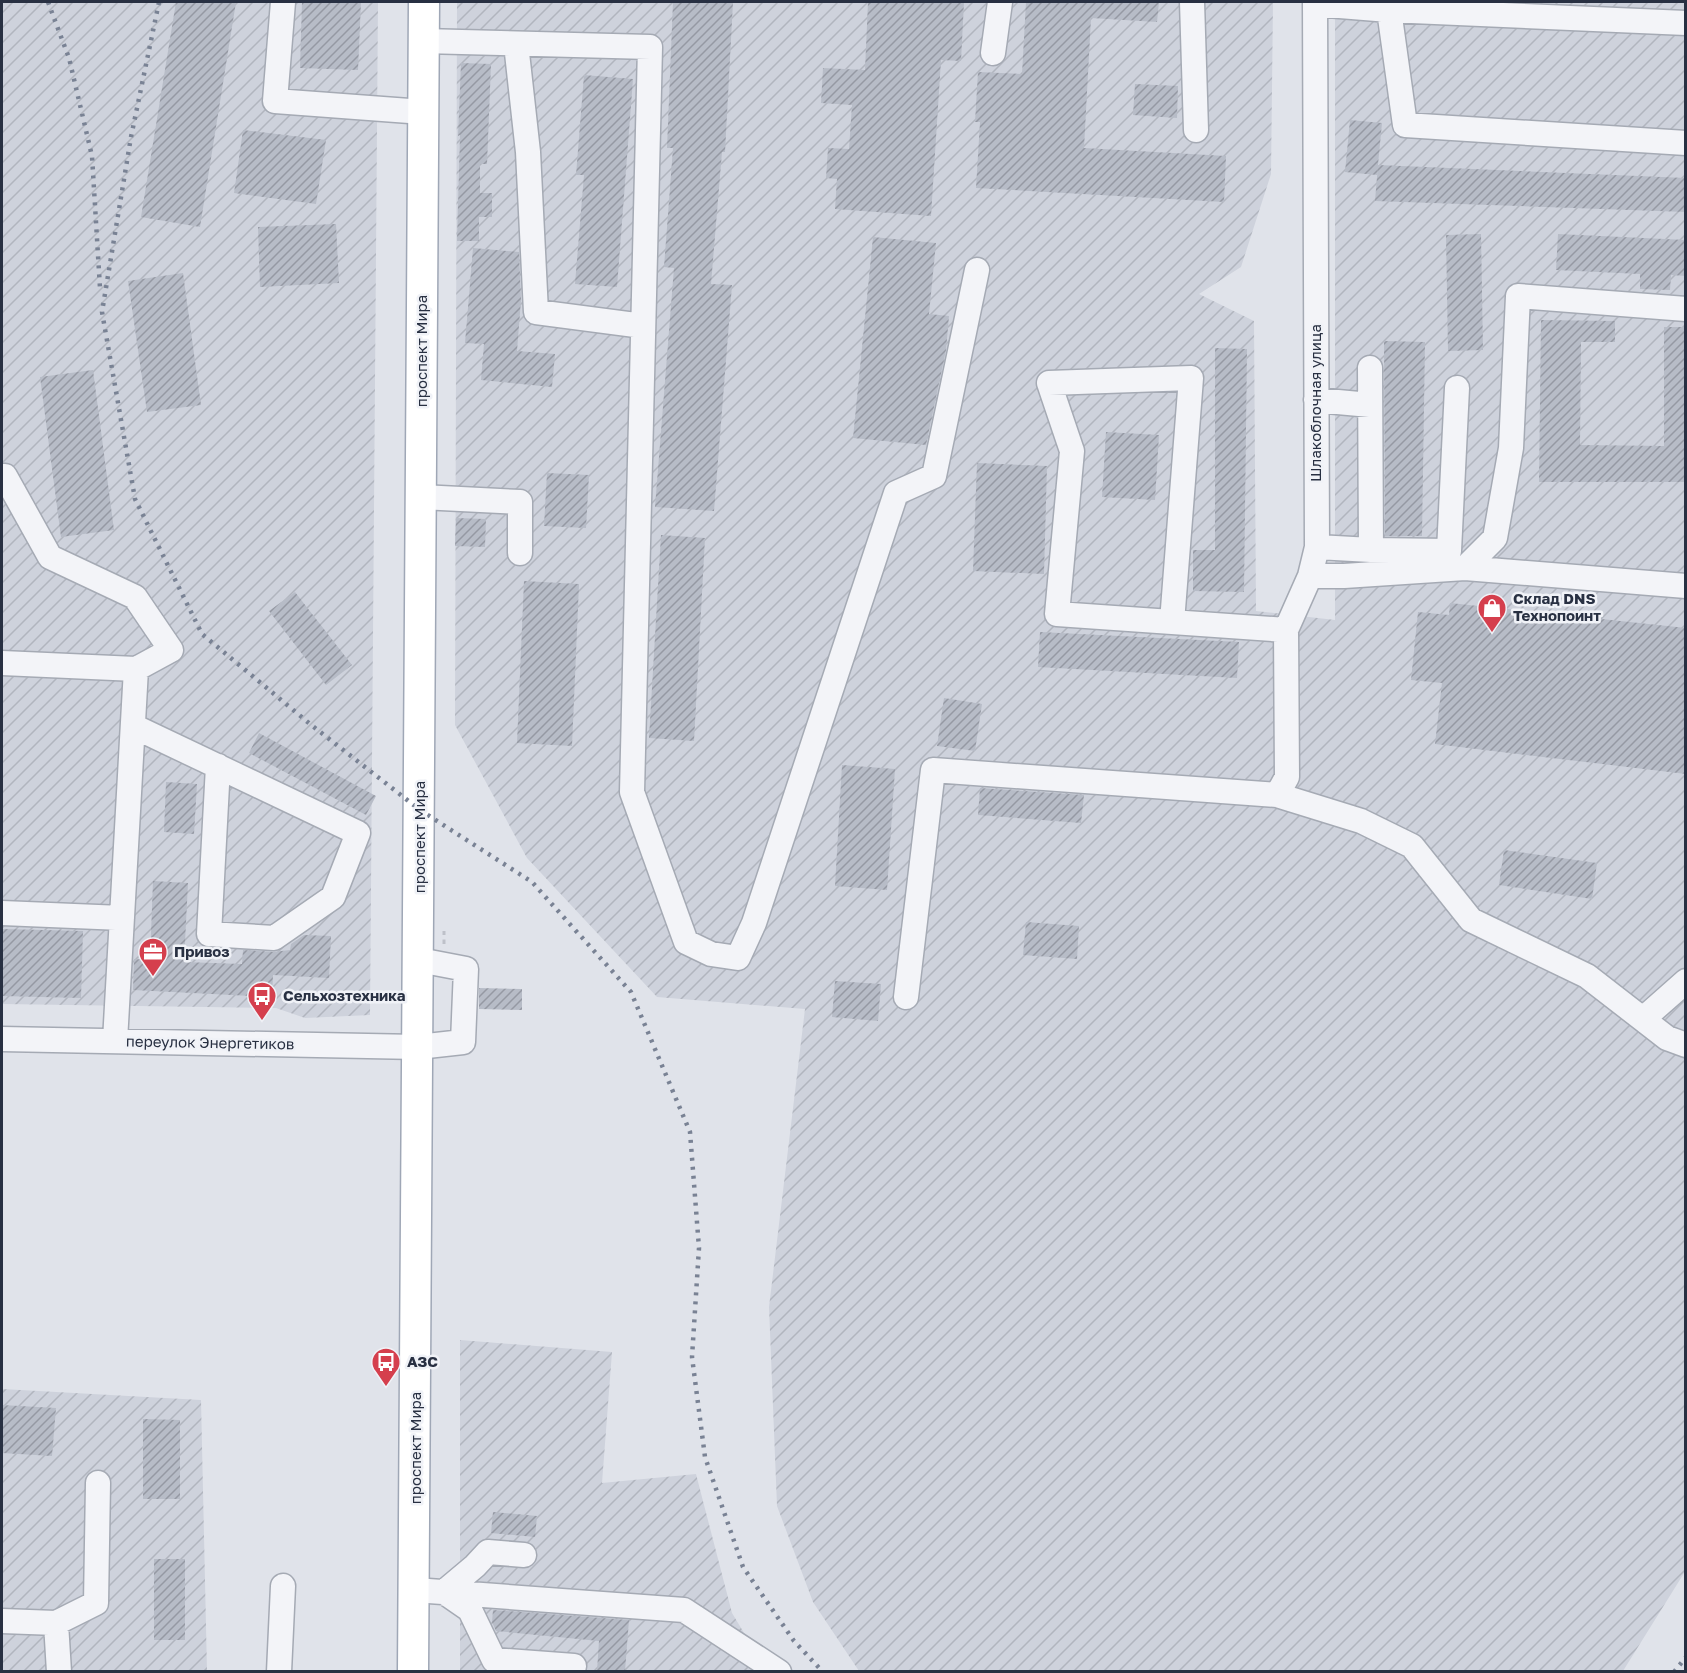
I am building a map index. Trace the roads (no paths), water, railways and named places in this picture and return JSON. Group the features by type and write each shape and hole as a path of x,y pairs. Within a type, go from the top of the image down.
{"main road":[{"name":"проспект Мира","path":"413,1671 429,1591 418,1047 424,2"}],"street":[{"path":"283,2 275,101 423,112"},
{"path":"993,53 1000,2"},
{"path":"1192,2 1196,130"},
{"path":"1315,3 1389,10 1686,23"},
{"name":"Шлакоблочная улица","path":"1277,795 1287,777 1286,630 1310,576 1317,547 1315,3"},
{"path":"1389,10 1405,125 1686,143"},
{"path":"423,41 651,47 632,792 686,942 711,954 738,958 754,923 896,493 934,476 977,270"},
{"path":"516,44 528,152 537,312 643,326"},
{"path":"1465,568 1495,538 1511,448 1518,296 1686,309"},
{"path":"1370,368 1371,550"},
{"path":"1172,622 1191,378 1049,382 1072,451 1057,614 1286,630"},
{"path":"1317,547 1449,551 1457,388"},
{"path":"1316,399 1370,405"},
{"path":"2,476 5,476 50,557 135,597 171,650 136,669 2,663"},
{"path":"421,497 520,502 520,554"},
{"path":"1310,576 1465,568 1686,586"},
{"path":"115,1041 136,669"},
{"path":"133,726 218,766 358,832 333,897 274,938 209,934 218,766"},
{"path":"906,997 933,770 1277,795 1361,821 1412,846 1470,920 1587,976 1667,1038 1686,1045"},
{"path":"2,914 122,918"},
{"name":"переулок Энергетиков","path":"2,1038 418,1047 463,1042 466,969 419,960"},
{"path":"1643,1019 1686,981"},
{"path":"2,1619 56,1623 96,1603 98,1483"},
{"path":"429,1591 475,1566 489,1552 524,1555"},
{"path":"279,1671 283,1586"},
{"path":"429,1591 470,1611 494,1660 574,1666"},
{"path":"429,1591 684,1610 779,1671"},
{"path":"56,1623 59,1671"}],"railway":[{"path":"48,2 69,58 92,156 100,288"},
{"path":"159,2 131,137 102,312 135,499 202,634 310,724 420,810 532,882 631,992 690,1132 699,1248 692,1357 705,1457 743,1567 794,1641 823,1672"},
{"path":"1674,1672 1686,1657"}],"place":[{"name":"Склад DNS Технопоинт","path":"1492,634"},
{"name":"Привоз","path":"153,978"},
{"name":"Сельхозтехника","path":"262,1022"},
{"name":"АЗС","path":"386,1388"}]}
